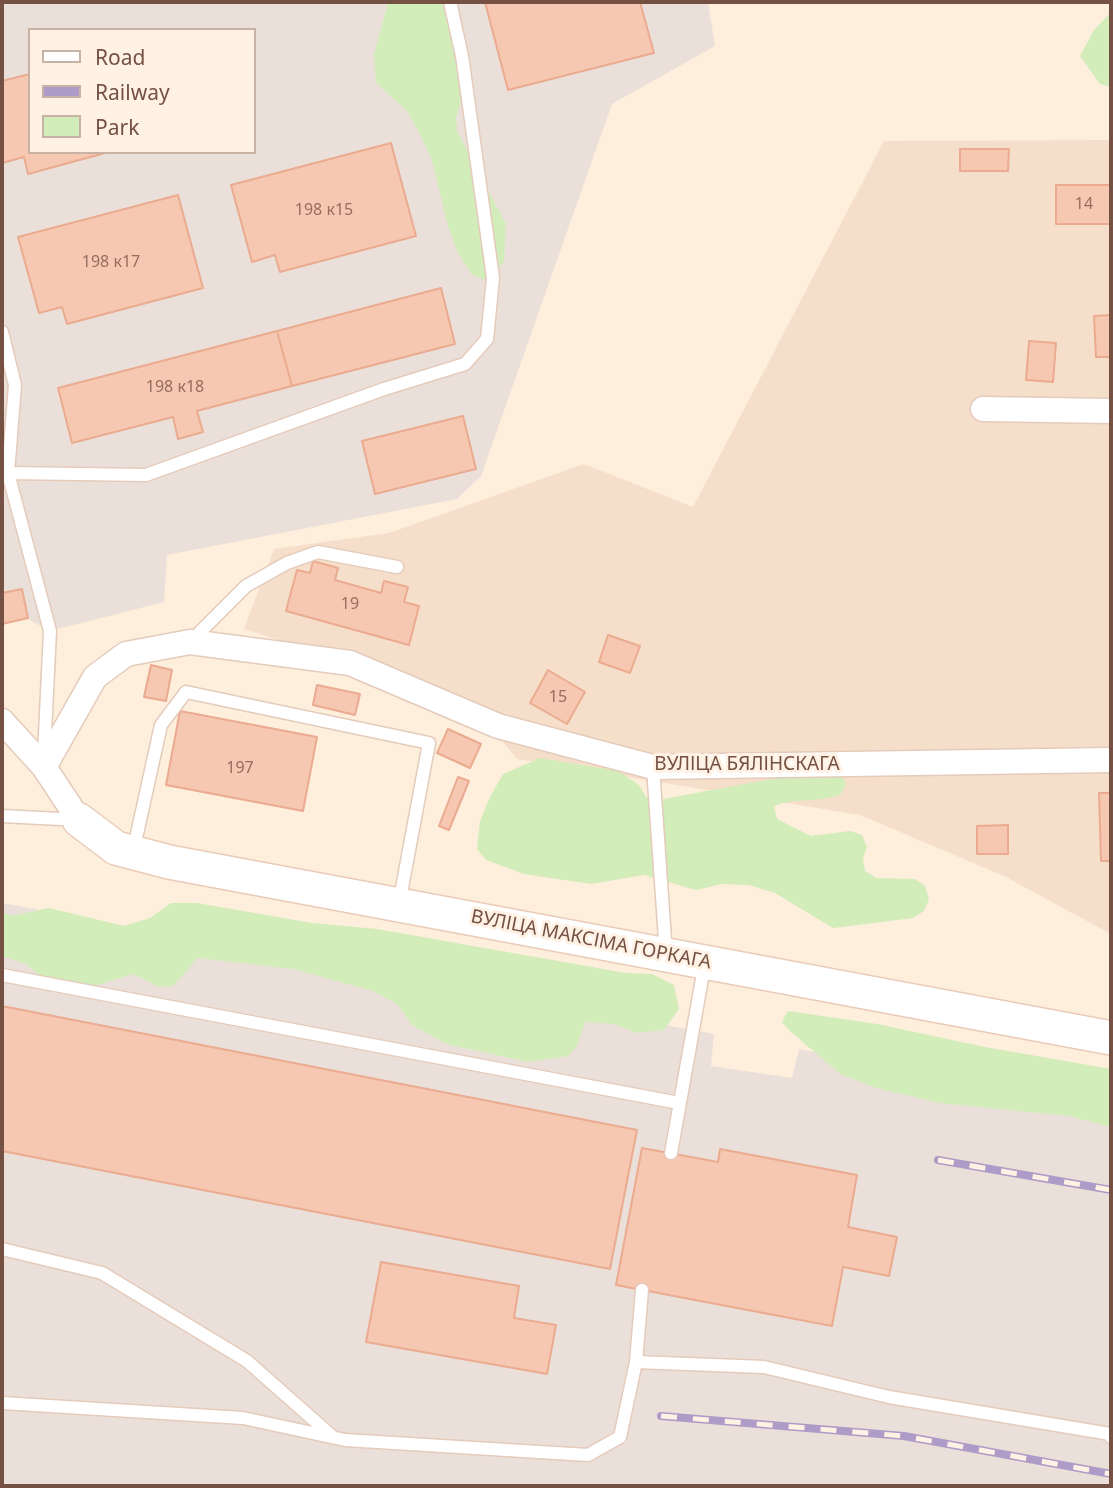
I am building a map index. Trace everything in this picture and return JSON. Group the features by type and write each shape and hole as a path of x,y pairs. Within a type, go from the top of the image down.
{"main road":[{"name":"ВУЛІЦА МАКСІМА ГОРКАГА","path":"79,820 116,848 169,862 1111,1038"}],"street":[{"path":"983,409 1111,411"},
{"name":"ВУЛІЦА БЯЛІНСКАГА","path":"44,767 95,677 126,654 190,642 350,663 498,726 653,767 1111,760"},
{"path":"2,721 44,767 79,820"}],"lane":[{"path":"8,473 146,475 384,389 465,364 487,339 493,278 462,56 450,2"},
{"path":"2,332 15,384 8,473 50,631 44,767"},
{"path":"190,642 246,586 287,563 318,552 397,567"},
{"path":"133,852 161,724 186,692 429,743 399,905"},
{"path":"653,767 666,954"},
{"path":"2,816 79,820"},
{"path":"671,1153 705,962"},
{"path":"2,975 679,1103"},
{"path":"2,1249 102,1273 247,1361 333,1437"},
{"path":"2,1403 243,1418 345,1440 588,1455 621,1437 636,1362 642,1290"},
{"path":"636,1362 764,1367 889,1397 1110,1434 1111,1437"}],"shaded area":[{"path":"2,2 708,2 715,46 612,104 481,476 457,499 167,555 164,602 50,631 28,619 2,624"},
{"path":"1111,140 1111,934 1006,877 860,815 517,759 469,701 244,629 274,549 389,533 584,464 693,507 884,141"},
{"path":"2,903 714,1034 711,1066 792,1078 799,1049 1111,1109 1111,1486 2,1486"}],"green space":[{"path":"388,2 441,2 471,69 456,118 457,131 506,224 504,262 485,280 472,275 458,253 448,227 432,160 420,134 406,110 376,83 374,55"},
{"path":"1111,12 1111,87 1100,84 1080,56 1094,30"},
{"path":"540,758 618,771 639,785 646,797 658,800 815,771 840,772 846,784 840,795 774,806 777,819 811,836 850,831 862,835 867,847 863,858 865,871 876,878 915,879 925,886 929,899 924,911 913,918 833,928 775,893 749,885 722,884 696,890 644,875 591,884 524,874 486,860 477,849 480,821 490,797 503,774"},
{"path":"171,903 197,903 312,923 377,929 626,973 652,974 674,985 679,1009 664,1030 638,1033 613,1024 585,1022 577,1046 568,1056 529,1062 449,1045 413,1026 397,1004 373,991 293,969 198,958 173,986 159,987 134,974 84,989 57,991 26,964 2,956 2,912 11,916 49,908 124,926 150,918"},
{"path":"788,1011 877,1024 985,1047 1111,1069 1111,1127 1069,1116 940,1103 876,1088 840,1074 790,1031 782,1022"}],"building":[{"path":"485,2 640,2 654,53 508,90"},
{"path":"28,74 28,154 102,154 28,174 24,157 2,163 2,81"},
{"path":"391,143 416,236 280,272 275,255 252,262 231,185"},
{"path":"960,149 1009,149 1008,171 960,171"},
{"path":"1056,185 1111,185 1111,224 1056,224"},
{"path":"178,195 203,288 67,324 62,307 39,313 18,237"},
{"path":"441,288 455,344 292,386 277,331"},
{"path":"1111,315 1111,357 1096,357 1094,316"},
{"path":"277,331 292,386 197,411 203,432 178,439 173,417 72,443 58,388"},
{"path":"1029,341 1056,343 1053,382 1026,380"},
{"path":"463,416 476,469 375,494 362,441"},
{"path":"313,561 338,568 335,580 381,593 384,581 408,587 404,602 419,606 409,645 286,611 297,570 310,573"},
{"path":"22,589 28,618 2,624 2,593"},
{"path":"608,635 640,646 630,673 599,662"},
{"path":"151,665 172,670 166,701 144,697"},
{"path":"548,670 585,692 567,724 530,703"},
{"path":"317,685 360,694 355,715 313,705"},
{"path":"180,711 317,737 303,811 166,785"},
{"path":"448,729 481,744 470,768 437,753"},
{"path":"458,777 469,781 449,830 439,826"},
{"path":"1099,793 1111,793 1111,861 1101,861"},
{"path":"1008,825 1008,854 977,854 977,826"},
{"path":"2,1006 637,1130 610,1269 2,1151"},
{"path":"642,1148 718,1162 720,1149 857,1175 848,1227 897,1237 889,1276 843,1267 832,1326 616,1285"},
{"path":"381,1262 519,1286 514,1318 556,1325 547,1374 366,1342"}],"railway":[{"path":"938,1160 1111,1190"},
{"path":"661,1416 904,1436 1111,1474"}]}
